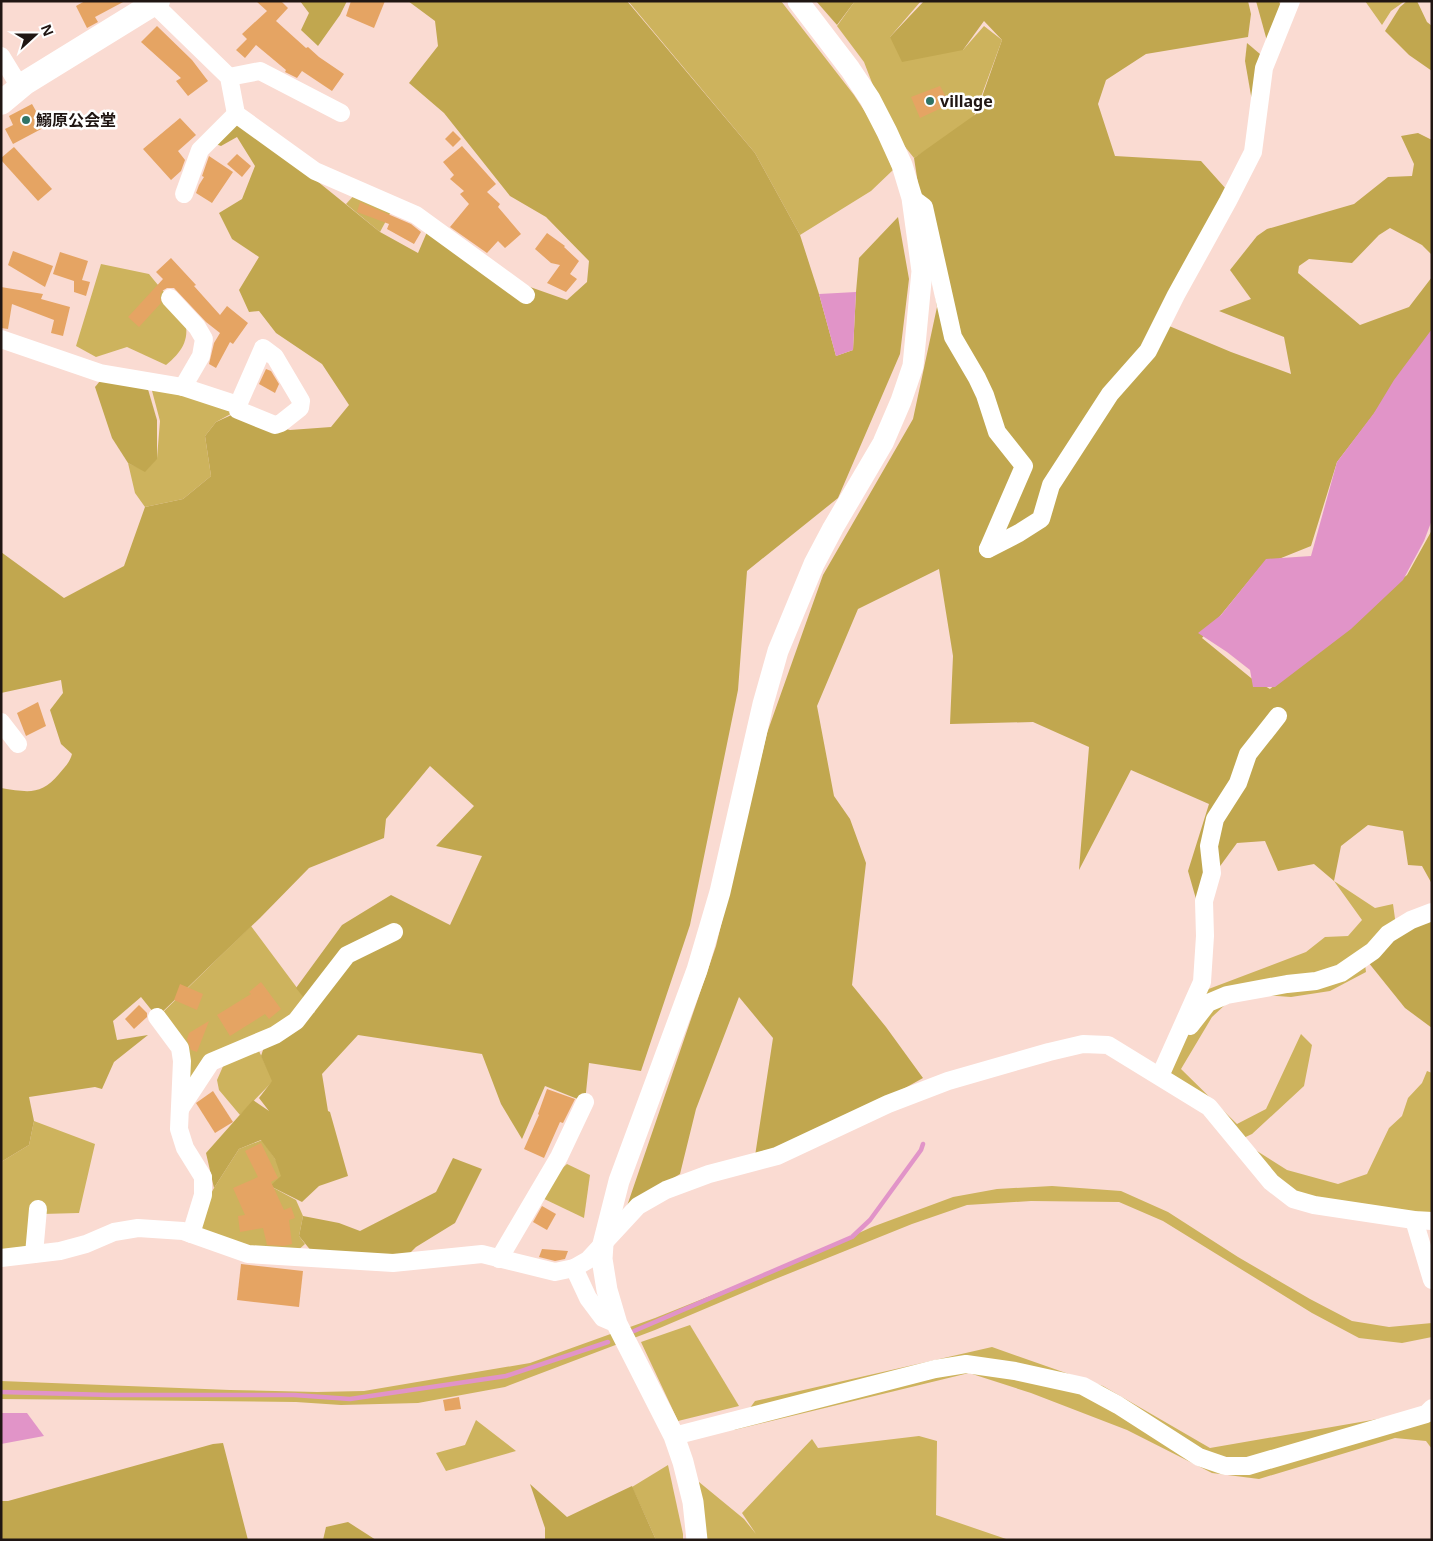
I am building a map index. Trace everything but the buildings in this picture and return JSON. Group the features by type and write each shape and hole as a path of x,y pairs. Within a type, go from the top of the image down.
{"main road":[{"path":"1,103 20,87 156,2"}],"street":[{"path":"697,1540 693,1502 674,1436 662,1409 617,1324 607,1290 602,1259 603,1244 622,1173 697,970 718,901 763,704 778,651 814,564 883,443 913,366 922,271 912,198 902,165 870,99 850,69 798,1"},
{"path":"912,198 924,207 953,337 985,395 997,432 1024,466 988,549 1041,519 1051,485 1110,394 1148,351 1176,294 1254,152 1264,68 1292,1"},
{"path":"156,2 229,78 236,114 315,171 416,215 526,295"},
{"path":"1,56 20,87"},
{"path":"229,78 260,71 341,113"},
{"path":"184,194 200,150 236,114"},
{"path":"170,298 197,327 204,339 201,356 183,387"},
{"path":"1,339 100,373 183,387 238,405"},
{"path":"1160,1076 1202,982 1205,936 1204,901 1212,873 1209,846 1216,819 1238,783 1248,754 1278,716"},
{"path":"1,722 18,744"},
{"path":"1172,1050 1208,1003 1228,995 1316,981 1341,973 1373,951 1388,934 1411,920 1432,912"},
{"path":"180,1109 211,1062 275,1035 296,1021 347,954 394,932"},
{"path":"157,1018 180,1048 182,1061 179,1129 185,1148 203,1177 203,1195 191,1234"},
{"path":"1,1258 60,1251 86,1244 114,1232 138,1228 183,1231 248,1254 392,1262 482,1254 555,1272 574,1268 588,1260 638,1206 666,1190 709,1174 777,1156 888,1104 948,1081 1083,1044 1108,1045 1209,1107 1271,1182 1293,1199 1314,1205 1432,1221"},
{"path":"499,1259 559,1157 585,1102"},
{"path":"34,1254 38,1209"},
{"path":"1414,1220 1432,1280"},
{"path":"574,1268 588,1298 603,1318 617,1324"},
{"path":"674,1436 935,1369 966,1364 1015,1371 1083,1386 1118,1405 1199,1457 1225,1466 1248,1466 1426,1414 1432,1408"}],"shaded area":[{"path":"300,1 347,1 340,15 318,46 301,30 309,13"},
{"path":"408,1 627,1 755,153 800,235 836,356 853,350 859,258 898,217 909,279 900,354 838,498 747,571 738,690 690,925 641,1071 589,1063 585,1102 545,1086 522,1139 501,1104 482,1054 358,1035 322,1074 328,1111 330,1112 348,1176 319,1186 302,1202 270,1186 281,1176 275,1159 261,1140 239,1149 214,1188 206,1153 253,1100 269,1111 259,1098 272,1081 261,1056 266,1041 315,1012 296,988 342,925 391,895 450,925 482,856 436,846 474,806 430,766 386,819 384,838 309,868 157,1017 141,997 113,1021 117,1040 148,1035 114,1062 102,1089 95,1087 29,1097 34,1121 29,1145 1,1162 1,788 18,791 40,789 59,774 69,762 72,754 61,744 50,710 63,693 61,680 1,693 1,552 64,598 124,566 145,507 183,499 211,476 205,436 216,422 249,407 269,425 290,430 331,427 349,405 322,364 276,333 259,311 249,312 239,290 259,257 232,239 219,213 242,199 255,166 237,137 221,146 213,143 233,120 301,168 380,232 418,253 430,225 496,275 567,300 587,282 589,261 546,217 510,196 444,113 409,83 438,46 435,21"},
{"path":"628,1 781,1 854,95 875,127 893,170 871,191 800,235 755,153"},
{"path":"816,1 855,1 837,25"},
{"path":"855,1 921,1 890,37 963,50 984,26 1002,40 974,116 949,136 914,158 902,143 874,88 864,62 837,26"},
{"path":"924,1 1248,1 1251,14 1248,37 1146,54 1106,80 1098,104 1115,156 1201,161 1235,199 1162,323 1231,352 1291,374 1284,337 1219,311 1251,299 1230,270 1257,236 1267,229 1354,204 1388,177 1412,176 1414,164 1401,136 1418,133 1432,140 1432,255 1422,245 1390,228 1379,235 1352,263 1309,259 1299,266 1298,273 1360,325 1409,307 1432,277 1432,330 1371,418 1337,462 1311,546 1261,566 1202,638 1251,678 1270,689 1407,575 1432,530 1432,884 1422,866 1408,865 1403,831 1368,825 1341,846 1334,881 1314,864 1278,871 1265,841 1237,843 1196,899 1188,871 1209,804 1131,770 1079,870 1089,747 1033,722 950,724 953,656 939,569 858,609 817,706 834,796 850,819 866,863 852,985 886,1027 923,1078 812,1140 755,1156 773,1038 739,997 696,1109 680,1174 627,1206 716,946 767,733 823,575 913,419 937,307 914,158 976,114 1002,40 984,21 963,50 902,62 890,37"},
{"path":"1256,1 1279,1 1281,7 1267,41"},
{"path":"1365,1 1405,1 1391,11 1382,25"},
{"path":"1407,1 1417,1 1427,22 1432,26 1432,71 1409,55 1385,31 1400,7"},
{"path":"1247,43 1260,54 1253,107 1245,61"},
{"path":"358,191 394,206 380,232 346,204"},
{"path":"101,264 149,274 183,317 186,334 183,346 166,365 127,347 96,357 76,346"},
{"path":"856,292 853,350 836,356 819,294"},
{"path":"1432,329 1432,520 1424,541 1403,580 1351,629 1275,687 1253,687 1250,670 1198,633 1221,615 1266,559 1311,556 1337,462 1374,413 1394,380"},
{"path":"100,381 147,386 157,420 157,459 145,472 128,463 112,438 95,387"},
{"path":"151,387 238,410 216,422 205,436 211,476 183,499 145,507 135,493 128,463 145,471 157,458 160,421"},
{"path":"1334,881 1375,908 1393,904 1396,926 1364,957 1366,972 1330,991 1291,997 1263,995 1227,1003 1212,1017 1181,1069 1237,1124 1266,1109 1301,1034 1312,1045 1304,1086 1252,1134 1237,1141 1161,1073 1198,993 1306,952 1325,937 1348,936 1362,920"},
{"path":"1432,914 1432,1028 1405,1008 1364,957"},
{"path":"251,926 315,1012 283,1030 259,1051 273,1081 240,1115 219,1090 217,1080 228,1055 180,1092 181,1054 157,1018"},
{"path":"1427,1071 1432,1073 1432,1218 1307,1199 1272,1180 1249,1146 1287,1170 1338,1184 1367,1174 1389,1128 1402,1116 1408,1098 1422,1083"},
{"path":"34,1121 95,1144 79,1213 42,1214 42,1244 1,1250 1,1162 29,1145"},
{"path":"262,1140 287,1176 270,1186 296,1200 303,1216 299,1236 305,1244 296,1252 246,1248 193,1227 214,1188 239,1149"},
{"path":"453,1158 482,1169 455,1223 416,1247 408,1255 353,1256 312,1252 299,1236 303,1216 339,1223 360,1231 436,1192"},
{"path":"567,1164 590,1175 584,1218 538,1196 549,1180"},
{"path":"1052,1186 1121,1191 1168,1212 1238,1257 1352,1321 1389,1327 1432,1323 1432,1337 1402,1343 1359,1338 1312,1313 1163,1221 1119,1202 1031,1201 967,1205 912,1224 655,1330 505,1387 418,1403 341,1405 296,1402 1,1399 1,1381 230,1390 364,1391 530,1363 655,1318 792,1263 872,1227 953,1197 997,1189"},
{"path":"690,1325 739,1406 678,1421 641,1342"},
{"path":"992,1347 1103,1386 1210,1448 1432,1408 1432,1449 1426,1441 1395,1438 1259,1479 1212,1473 1127,1430 1031,1393 969,1373 734,1430 755,1401"},
{"path":"1,1413 27,1413 44,1436 1,1444"},
{"path":"476,1420 516,1451 446,1471 436,1453 465,1445"},
{"path":"919,1436 937,1441 936,1515 1009,1540 702,1540 699,1482 744,1519 756,1534 742,1513 812,1439 818,1448"},
{"path":"223,1443 248,1540 1,1540 1,1501 8,1501 213,1444"},
{"path":"668,1465 683,1540 656,1540 632,1487"},
{"path":"530,1484 567,1517 632,1486 656,1540 545,1540 545,1528"},
{"path":"348,1522 376,1540 323,1540 326,1527"}],"waterway":[{"path":"634,1331 852,1237 870,1220 921,1150 923,1144"},
{"path":"1,1392 110,1395 294,1395 350,1399 506,1376 608,1342"}],"place":[{"name":"village","path":"930,101"},
{"name":"鰯原公会堂","path":"26,120"}]}
